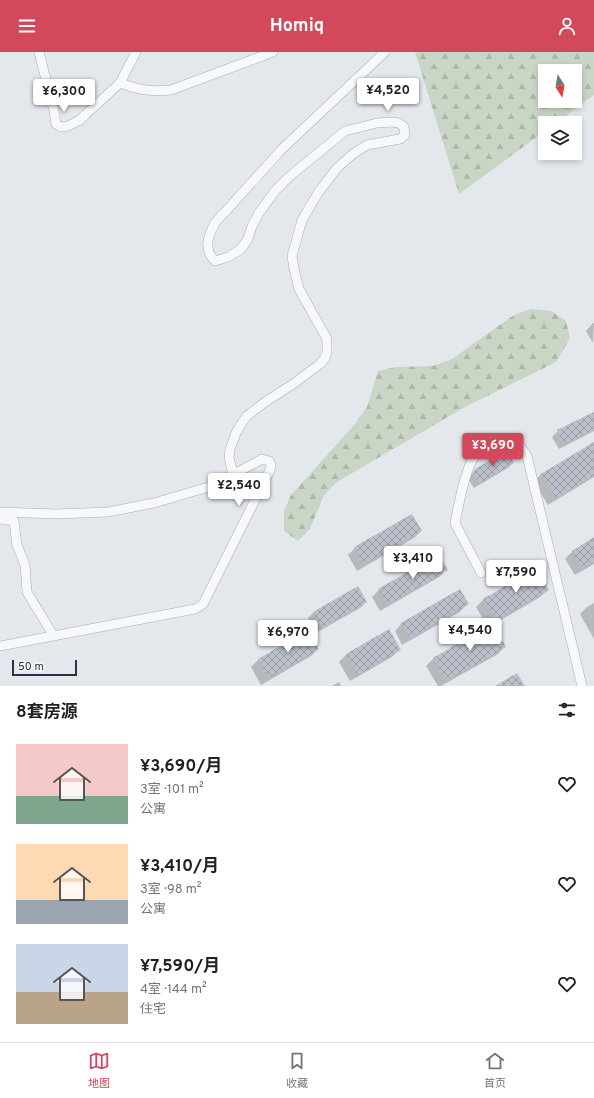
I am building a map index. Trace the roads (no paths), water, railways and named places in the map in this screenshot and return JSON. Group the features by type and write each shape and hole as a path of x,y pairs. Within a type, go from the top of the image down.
{"street":[{"path":"39,52 56,124 61,127 68,126 80,120 120,83 136,52"},
{"path":"120,83 135,89 158,92 171,90 273,52"},
{"path":"233,475 229,458 230,449 236,433 243,421 265,402 320,364 325,358 327,352 327,339 299,289 294,269 292,256 302,220 318,193 342,162 367,145 400,139 405,135 404,127 399,123 377,123 345,131 290,176 275,191 259,213 244,245 240,250 228,257 215,261 210,256 207,242 208,236 215,223 282,149 385,52"},
{"path":"481,573 455,523 468,469 474,456 486,448 510,441 518,444 526,456 582,686"},
{"path":"0,512 56,514 108,512 154,503 212,486 262,460 269,461 271,465 270,470 204,604 195,609 0,646"},
{"path":"0,519 14,521 17,545 25,565 27,592 53,635"}]}
